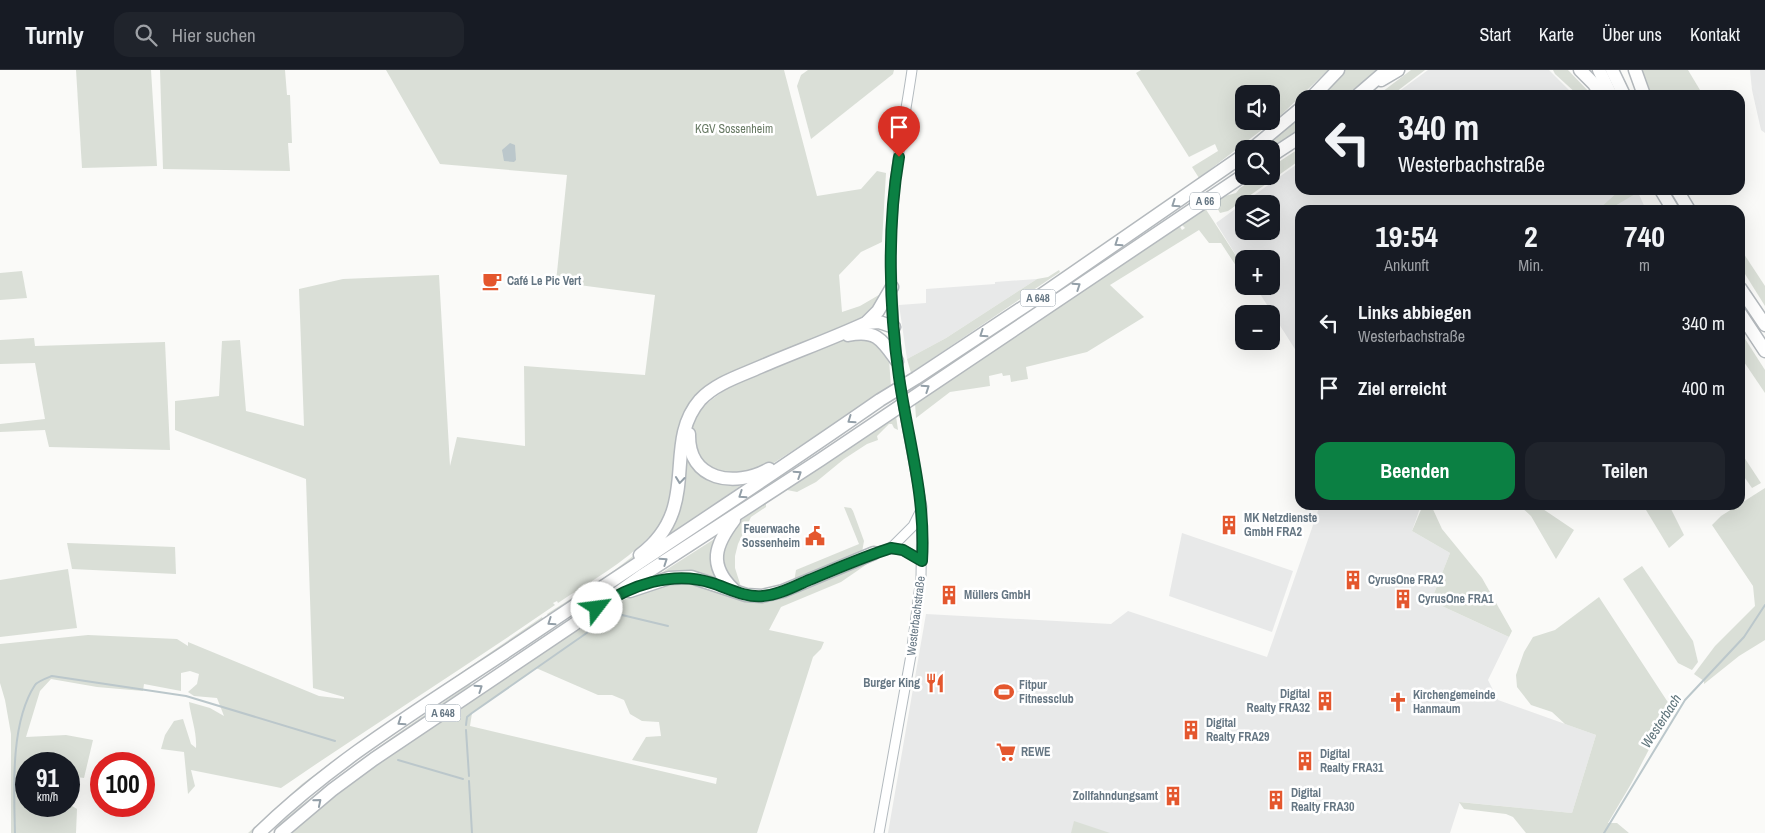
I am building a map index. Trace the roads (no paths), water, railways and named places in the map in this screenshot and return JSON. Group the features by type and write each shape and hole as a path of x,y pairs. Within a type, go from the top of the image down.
{"highway":[{"path":"1319,90 1338,70"},
{"path":"1365,90 1387,70"},
{"path":"1370,86 1398,70"},
{"path":"1580,70 1598,90"},
{"path":"1599,70 1609,90"},
{"path":"1612,70 1622,90"},
{"path":"1635,70 1642,90"},
{"path":"1263,140 1295,113"},
{"path":"1280,150 1295,140"},
{"name":"A 648","path":"260,833 315,785 367,745 605,584 634,568 880,400 1037,298 1235,161"},
{"name":"A 66","path":"1165,227 1235,181"},
{"name":"A 648","path":"280,833 332,790 374,759 1165,227"},
{"path":"796,458 752,477 731,480 719,478 702,468 692,453 689,443 693,418 706,400 729,385 867,328 892,287"},
{"path":"1745,295 1765,325"},
{"path":"1745,321 1765,351"},
{"path":"605,584 646,551 666,527 678,494 686,428 692,413 701,400 731,379 879,322 894,326"},
{"path":"867,328 886,345 897,361"},
{"path":"735,591 720,574 717,552 725,531 742,510"},
{"path":"610,599 653,582 680,577 702,580 753,596 771,595 874,554"}],"main road":[{"name":"Westerbachstraße","path":"879,833 913,647 922,561 922,508 899,376 892,287 896,175 912,70"},
{"path":"874,554 891,548 913,526 922,508"},
{"path":"891,548 903,550 922,561"}],"waterway":[{"name":"Westerbach","path":"1604,833 1685,700 1744,637 1765,605"},
{"path":"466,725 467,717 472,713 611,616 622,615 668,626"},
{"path":"15,833 15,757 21,718 35,685 52,676 186,696 335,741"},
{"path":"466,730 469,776"},
{"path":"398,760 463,779"},
{"path":"469,781 472,833"}],"place":[{"name":"Café Le Pic Vert","path":"492,281"},
{"name":"MK Netzdienste GmbH FRA2","path":"1229,525"},
{"name":"Feuerwache Sossenheim","path":"815,536"},
{"name":"CyrusOne FRA2","path":"1353,580"},
{"name":"Müllers GmbH","path":"949,595"},
{"name":"CyrusOne FRA1","path":"1403,599"},
{"name":"Burger King","path":"935,683"},
{"name":"Fitpur Fitnessclub","path":"1004,692"},
{"name":"Digital Realty FRA32","path":"1325,701"},
{"name":"Kirchengemeinde Hanmaum","path":"1398,702"},
{"name":"Digital Realty FRA29","path":"1191,730"},
{"name":"REWE","path":"1006,752"},
{"name":"Digital Realty FRA31","path":"1305,761"},
{"name":"Zollfahndungsamt","path":"1173,796"},
{"name":"Digital Realty FRA30","path":"1276,800"}],"park label":[{"name":"KGV Sossenheim","path":"734,129"}]}
